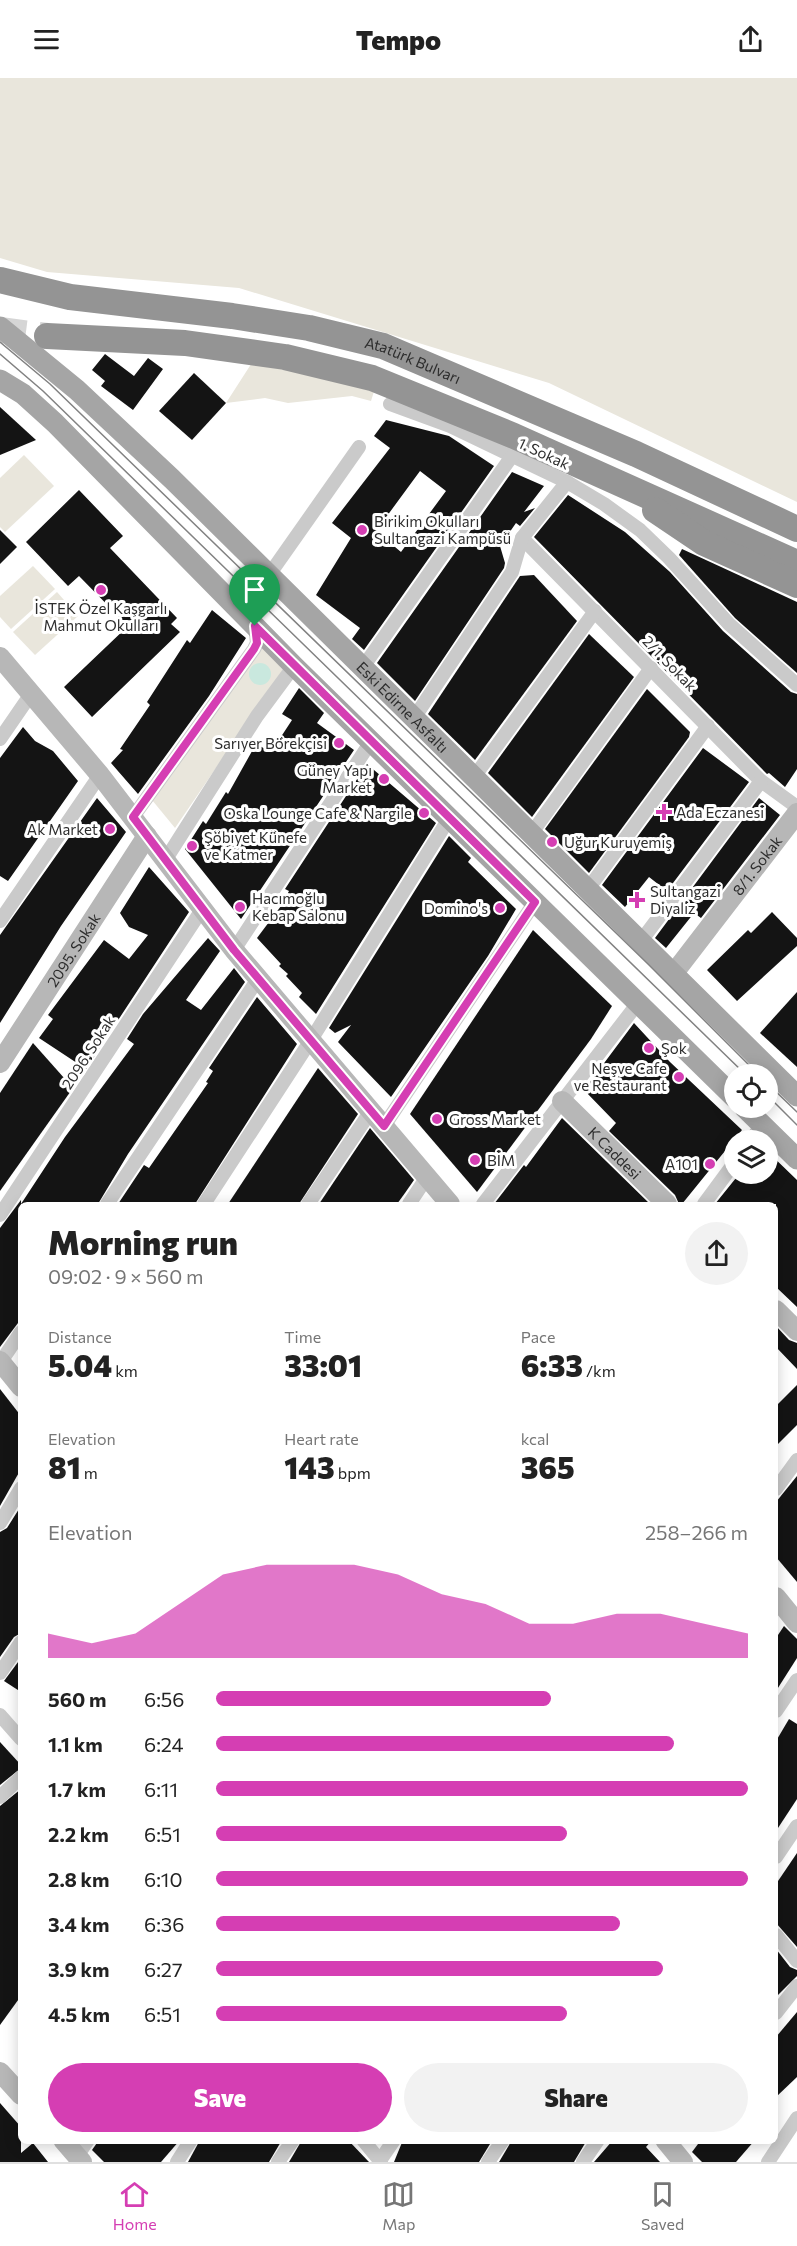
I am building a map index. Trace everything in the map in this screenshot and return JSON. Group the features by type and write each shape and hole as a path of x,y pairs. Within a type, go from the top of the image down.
{"highway":[{"name":"Atatürk Bulvarı","path":"0,280 70,297 232,316 309,328 383,345 636,454 797,529"},
{"name":"Atatürk Bulvarı","path":"47,336 184,343 285,357 372,378 514,436 797,562"},
{"path":"622,484 687,534 797,585"}],"main road":[{"name":"Eski Edirne Asfaltı","path":"0,327 77,390 269,575 797,1096"},
{"path":"0,380 23,394 55,423 294,666 724,1087"},
{"path":"0,657 100,775 234,950 448,1202"},
{"name":"8/1. Sokak","path":"674,973 797,813"},
{"name":"2095. Sokak","path":"0,1063 147,836"},
{"name":"K Caddesi","path":"562,1101 665,1202"},
{"path":"778,1146 797,1159"},
{"path":"778,1312 797,1331"},
{"path":"0,1362 18,1383"},
{"path":"778,1600 797,1623"},
{"path":"2,2079 18,2092"},
{"path":"69,2144 82,2153"},
{"path":"670,2144 683,2162"}],"street":[{"name":"1. Sokak","path":"390,404 450,426 567,482 604,504 640,530 669,558 729,624 797,685"},
{"path":"269,575 359,447"},
{"path":"363,667 512,456"},
{"path":"414,718 512,572 522,538 567,482"},
{"name":"2/1. Sokak","path":"522,538 761,781 797,807"},
{"path":"474,777 595,611"},
{"path":"133,817 254,649 257,643 255,626"},
{"path":"166,859 257,716 294,666"},
{"path":"531,834 651,668"},
{"path":"0,739 31,694"},
{"path":"588,889 708,726"},
{"path":"234,950 372,740"},
{"path":"0,921 100,775"},
{"path":"641,941 761,781"},
{"path":"205,1202 311,1040 450,818"},
{"path":"384,1126 535,902"},
{"name":"2096. Sokak","path":"0,1215 203,908"},
{"path":"108,1202 258,979"},
{"path":"485,1202 638,1003"},
{"path":"309,1202 371,1111"},
{"path":"410,1202 427,1177"},
{"path":"705,1202 724,1177"},
{"path":"0,1362 18,1336"},
{"path":"778,1486 797,1460"},
{"path":"0,1523 18,1493"},
{"path":"0,1673 18,1646"},
{"path":"778,1708 797,1680"},
{"path":"0,1715 18,1736"},
{"path":"0,1797 18,1780"},
{"path":"778,1854 797,1826"},
{"path":"778,1937 797,1961"},
{"path":"778,2010 797,1986"},
{"path":"768,2162 797,2118"},
{"path":"177,2162 188,2144"},
{"path":"278,2162 290,2144"},
{"path":"366,2144 380,2162 391,2144"},
{"path":"488,2162 500,2144"},
{"path":"584,2162 595,2144"}],"shaded area":[{"path":"0,78 797,78 797,502 549,383 239,288 47,272 0,258"},
{"path":"255,358 376,385 371,401 352,396 288,403 265,398 226,403"},
{"path":"24,455 54,486 5,532 0,527 0,478"},
{"path":"33,566 55,589 11,629 0,617 0,596"},
{"path":"57,592 78,616 35,655 13,632"},
{"path":"262,646 285,667 175,828 152,800"},
{"path":"260,663 268,666 271,674 268,682 260,685 252,682 249,674 252,666"}],"building":[{"path":"105,354 134,376 148,358 163,369 133,410 101,386 105,381 92,370"},
{"path":"194,373 226,403 192,440 159,411"},
{"path":"0,407 36,440 0,455"},
{"path":"386,420 449,436 494,466 364,650 352,639 360,628 316,595 351,538 332,523 390,448 374,436","holes":["420,471 446,491 401,552 376,531"]},
{"path":"512,472 544,486 524,512 535,508 520,526 516,523 500,546 505,563 504,568 415,701 377,663"},
{"path":"79,490 123,536 110,548 177,618 171,624 180,632 92,717 64,687 128,626 79,576 68,586 26,542"},
{"path":"568,495 625,532 670,572 723,631 791,692 797,694 797,769 785,787 769,773 767,774 534,537"},
{"path":"0,530 17,547 0,564"},
{"path":"682,549 797,602 797,673 735,618 679,555"},
{"path":"534,575 577,621 475,760 428,714 520,576"},
{"path":"212,610 246,638 209,696 138,794 111,763 123,750 120,749 150,705 147,702 187,640 190,643"},
{"path":"589,634 634,677 532,817 488,773"},
{"path":"299,688 324,713 317,723 354,750 241,919 185,849 203,821 206,824 226,792 228,794 256,744 271,752 292,720 282,714"},
{"path":"647,689 690,732 689,737 589,873 545,829"},
{"path":"23,727 35,741 53,751 78,781 8,881 0,876 0,758"},
{"path":"703,748 749,782 667,891 649,877 625,907 602,885"},
{"path":"367,764 436,823 316,1014 299,997 302,993 286,976 288,974 279,966 281,964 257,938 281,906 289,891 285,889"},
{"path":"97,798 126,832 61,926 0,1023 0,935"},
{"path":"759,798 780,815 701,918 694,913 666,948 655,938"},
{"path":"449,836 471,858 468,862 516,909 488,956 391,1097 338,1042 351,1025 335,1033 329,1028"},
{"path":"149,867 189,912 86,1069 39,1038 53,1019 48,1015 104,940 129,959 148,935 129,927 120,913"},
{"path":"772,912 797,938 797,946 737,1001 707,970 748,930 751,933"},
{"path":"533,930 612,1006 591,1039 477,1192 410,1114"},
{"path":"208,938 220,951 186,1000 201,1010 234,968 245,982 128,1154 99,1202 22,1202 65,1137 134,1044 127,1039 143,1014"},
{"path":"797,992 797,1067 760,1033"},
{"path":"257,997 297,1044 196,1202 119,1202 144,1165 149,1168 208,1083 206,1082 213,1071 209,1068"},
{"path":"634,1023 670,1062 724,1113 724,1118 729,1118 742,1130 724,1130 724,1152 684,1202 678,1202 675,1195 609,1131 616,1123 584,1090"},
{"path":"33,1043 73,1088 0,1191 0,1093"},
{"path":"318,1068 358,1114 300,1202 229,1202"},
{"path":"562,1118 648,1202 496,1202 524,1165 526,1167"},
{"path":"370,1128 414,1180 398,1202 320,1202"},
{"path":"778,1162 797,1180 797,1307 778,1289 778,1202 717,1202 731,1184 778,1184"},
{"path":"18,1204 18,1323 0,1347 0,1228"},
{"path":"778,1328 789,1340 797,1343 797,1369 778,1349"},
{"path":"797,1385 797,1425 778,1444 778,1404"},
{"path":"0,1389 18,1412 18,1474 0,1506"},
{"path":"797,1476 797,1582 778,1559 778,1500"},
{"path":"18,1511 18,1635 0,1657 0,1532 7,1528"},
{"path":"784,1626 797,1639 797,1658 778,1688 778,1635"},
{"path":"18,1662 18,1690 4,1681"},
{"path":"789,1719 797,1724 797,1799 778,1828 778,1738"},
{"path":"0,1742 18,1762 18,1770 0,1785"},
{"path":"18,1791 18,2000 0,2025 0,1806"},
{"path":"797,1853 797,1947 778,1925 778,1881"},
{"path":"778,1952 790,1967 797,1970 797,1976 778,1995"},
{"path":"797,2012 797,2077 778,2095 778,2035"},
{"path":"0,2103 18,2124 18,2144 21,2144 21,2153 34,2144 48,2162 0,2162"},
{"path":"96,2144 177,2144 161,2162 104,2162 92,2150"},
{"path":"198,2144 280,2144 269,2162 188,2162"},
{"path":"300,2144 352,2144 369,2162 289,2162"},
{"path":"401,2144 490,2144 479,2162 394,2162"},
{"path":"510,2144 585,2144 574,2162 499,2162"},
{"path":"610,2144 649,2144 646,2147 660,2162 594,2162"},
{"path":"698,2144 752,2144 736,2162 702,2162 692,2152"}],"tunnel":[{"path":"0,330 47,336"}],"tram line":[{"path":"0,342 50,384 648,964 748,1064"},
{"path":"0,354 43,391 735,1064"},
{"path":"778,1094 797,1112"},
{"path":"778,1106 797,1125"}],"place":[{"name":"Birikim Okulları Sultangazi Kampüsü","path":"362,530"},
{"name":"İSTEK Özel Kaşgarlı Mahmut Okulları","path":"101,590"},
{"name":"Sarıyer Börekçisi","path":"339,743"},
{"name":"Güney Yapı Market","path":"384,779"},
{"name":"Ada Eczanesi","path":"664,812"},
{"name":"Oska Lounge Cafe & Nargile","path":"424,813"},
{"name":"Ak Market","path":"110,829"},
{"name":"Uğur Kuruyemiş","path":"552,842"},
{"name":"Şöbiyet Künefe ve Katmer","path":"192,846"},
{"name":"Sultangazi Diyaliz","path":"637,900"},
{"name":"Hacımoğlu Kebap Salonu","path":"240,907"},
{"name":"Domino's","path":"500,908"},
{"name":"Şok","path":"649,1048"},
{"name":"Neşve Cafe ve Restaurant","path":"679,1077"},
{"name":"Gross Market","path":"437,1119"},
{"name":"BİM","path":"475,1160"},
{"name":"A101","path":"710,1164"}],"route":[{"path":"255,626 535,902 384,1126 234,950 133,817 254,649 257,643 255,626"}]}
